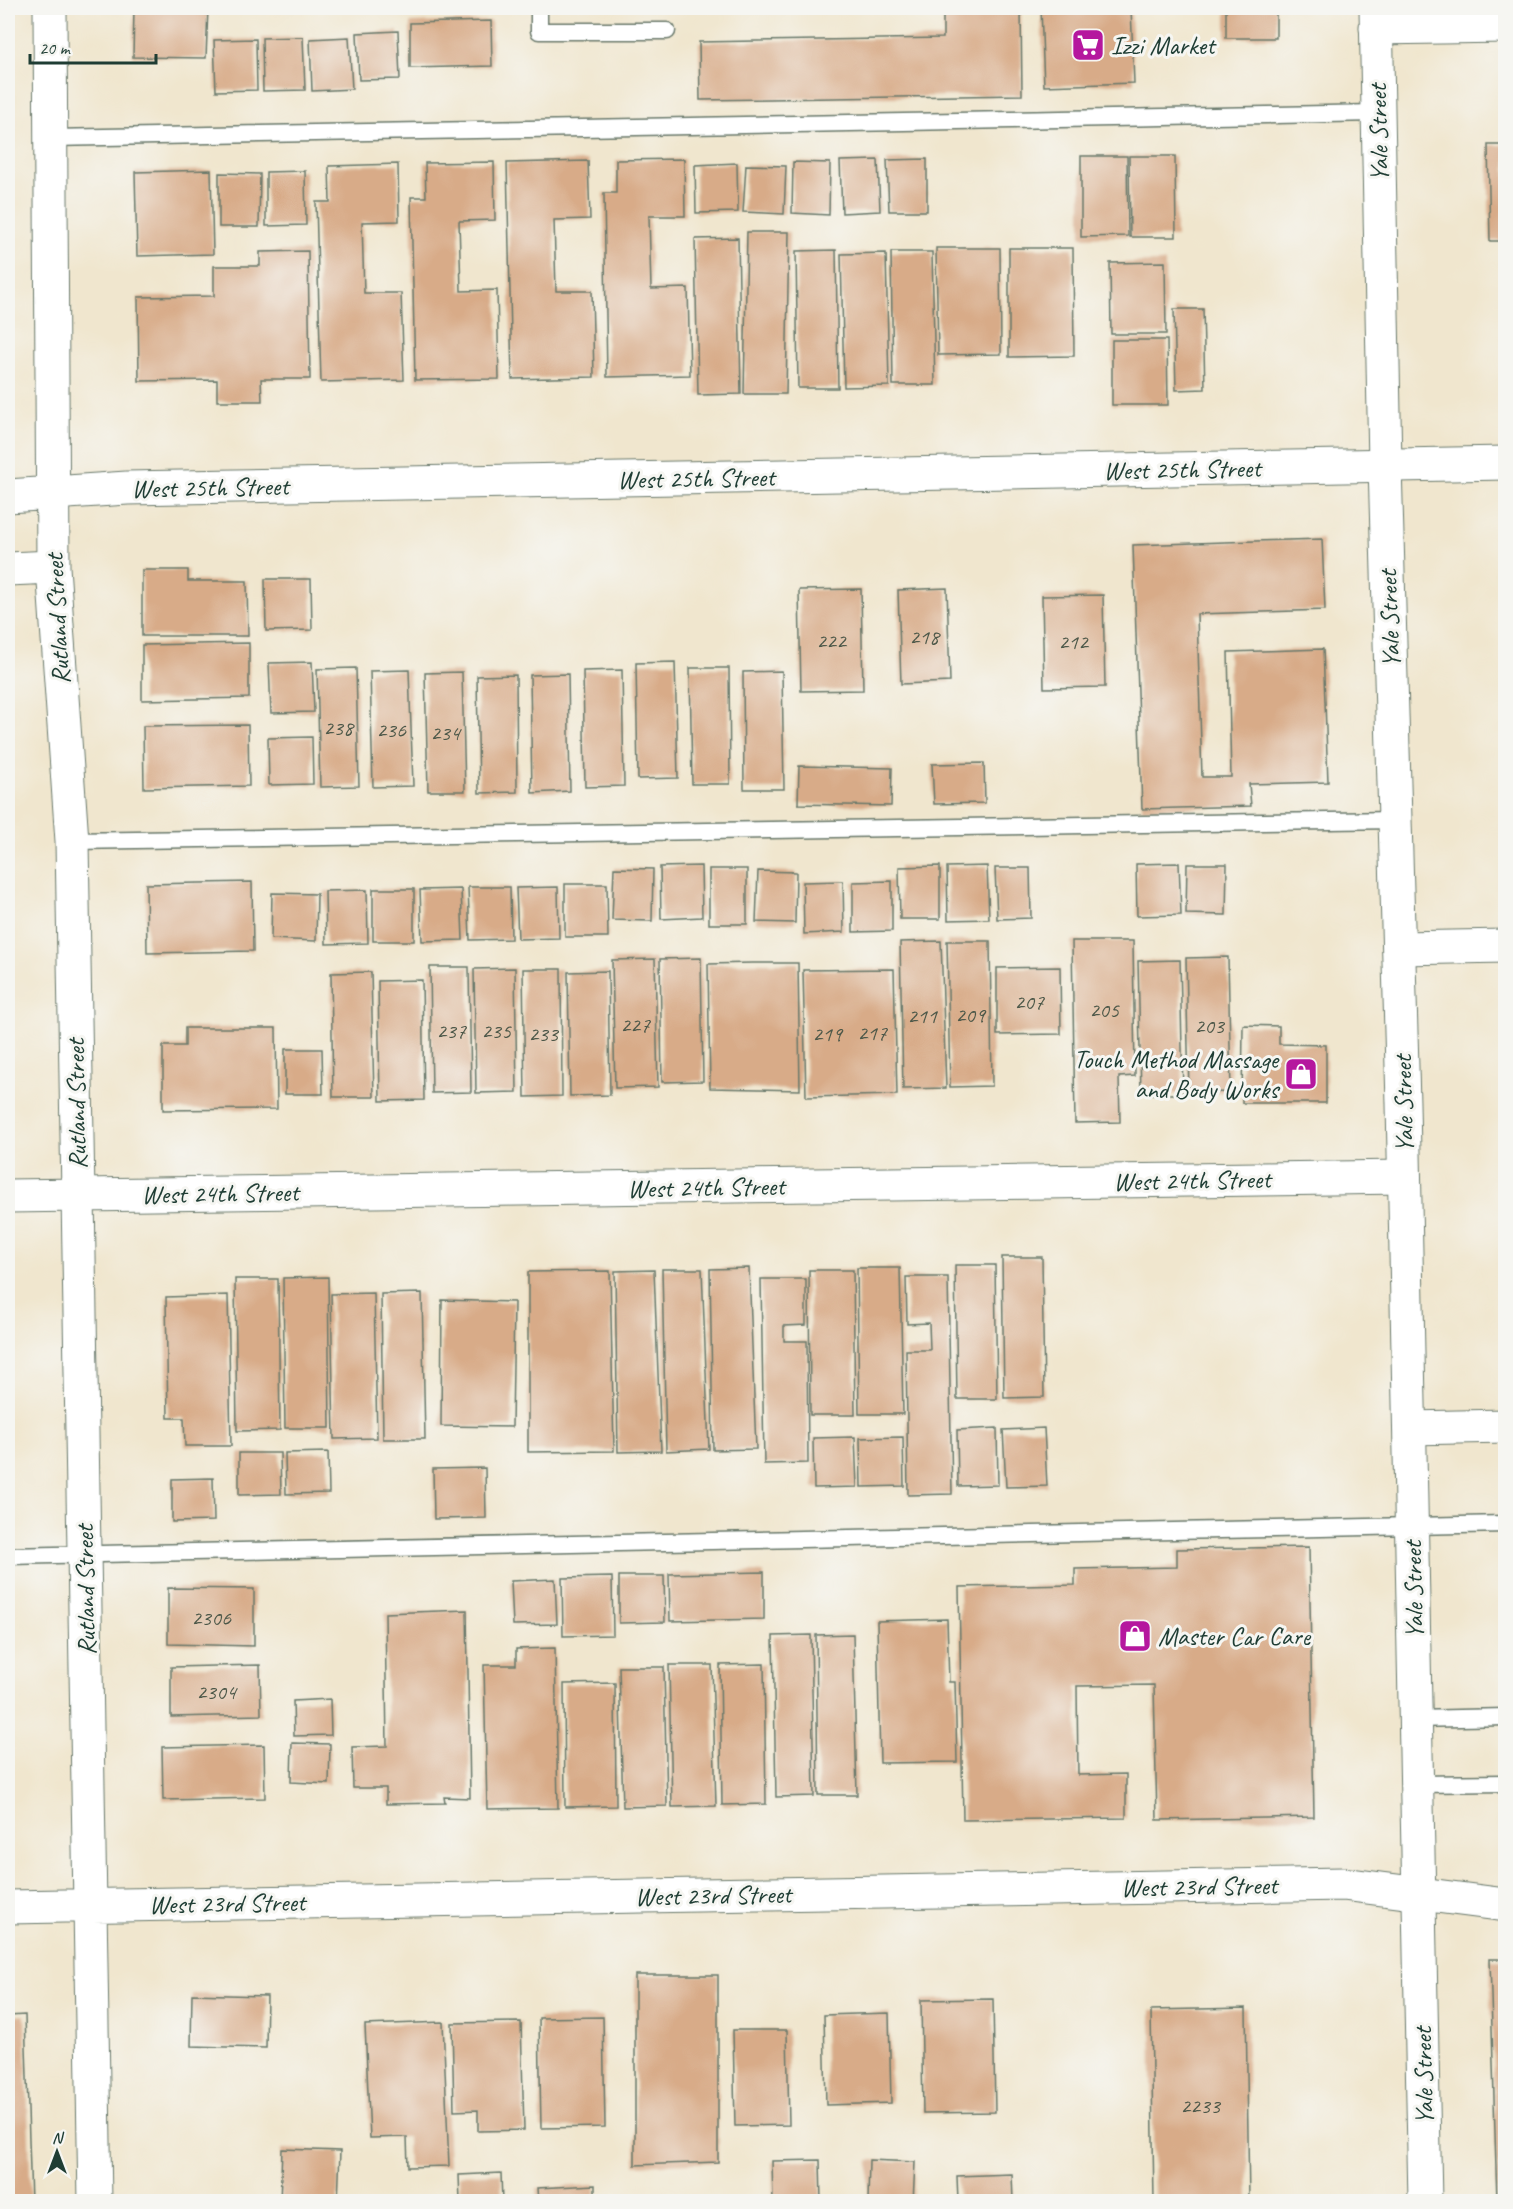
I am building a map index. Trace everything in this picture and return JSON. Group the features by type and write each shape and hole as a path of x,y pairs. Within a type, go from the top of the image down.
{"street":[{"name":"Rutland Street","path":"50,8 53,567 72,841 95,2202"},
{"path":"1376,18 1506,26"},
{"name":"Yale Street","path":"1376,18 1385,465 1400,948 1413,1525 1425,2202"},
{"name":"West 25th Street","path":"8,496 127,488 1506,463"},
{"path":"8,569 53,567"},
{"path":"1400,948 1506,946"},
{"name":"West 24th Street","path":"8,1196 1404,1176"},
{"path":"1410,1428 1506,1426"},
{"name":"West 23rd Street","path":"8,1906 1343,1884 1506,1905"}],"lane":[{"path":"539,8 539,31 667,31"},
{"path":"51,138 1377,113"},
{"path":"72,841 1396,820"},
{"path":"8,1556 1506,1524"},
{"path":"1415,1719 1506,1717"},
{"path":"1416,1784 1506,1783"}],"building":[{"path":"134,8 208,8 206,58 133,57"},
{"path":"943,8 1021,8 1022,95 700,100 699,42 943,38"},
{"name":"Izzi Market","path":"1041,8 1131,8 1134,83 1044,86"},
{"path":"1226,8 1276,8 1276,38 1226,38"},
{"path":"491,21 492,66 410,68 410,23"},
{"path":"398,31 400,79 359,80 357,33"},
{"path":"303,37 305,90 263,91 262,38"},
{"path":"349,37 352,89 312,91 310,39"},
{"path":"256,39 257,90 216,91 214,40"},
{"path":"1488,145 1506,145 1506,241 1490,241"},
{"path":"1081,156 1127,156 1128,236 1081,237"},
{"path":"1129,156 1175,156 1176,237 1130,237"},
{"path":"684,159 685,216 649,216 651,289 688,288 690,375 607,377 604,193 616,193 616,160"},
{"path":"927,159 927,211 889,211 887,160"},
{"path":"878,160 880,211 842,213 840,161"},
{"path":"588,161 590,219 554,220 556,291 592,291 594,377 512,379 507,163"},
{"path":"494,162 495,220 459,221 461,291 497,290 499,379 415,380 411,197 426,197 425,163"},
{"path":"793,162 830,163 829,215 792,213"},
{"path":"737,163 738,212 696,213 695,165"},
{"path":"398,164 399,221 362,222 364,293 401,293 404,380 321,382 316,202 330,202 329,166"},
{"path":"746,165 786,166 784,214 743,212"},
{"path":"211,170 213,254 137,256 135,172"},
{"path":"305,171 306,225 266,226 266,172"},
{"path":"219,173 260,174 259,227 219,227"},
{"path":"747,232 789,232 786,394 744,394"},
{"path":"738,238 741,394 698,395 695,239"},
{"path":"936,248 1000,248 1001,354 938,355"},
{"path":"1009,248 1073,248 1074,356 1009,357"},
{"path":"836,250 838,388 798,388 796,251"},
{"path":"308,251 310,379 261,379 262,401 217,401 217,380 139,381 138,297 214,296 214,266 260,266 260,252"},
{"path":"891,252 932,252 935,385 893,385"},
{"path":"886,253 889,386 844,387 841,254"},
{"path":"1165,262 1166,334 1111,334 1110,263"},
{"path":"1174,309 1203,309 1205,389 1176,390"},
{"path":"1112,340 1167,340 1168,405 1112,405"},
{"path":"1322,539 1325,610 1197,614 1202,777 1231,777 1228,652 1323,649 1328,782 1249,784 1251,806 1142,809 1133,545"},
{"path":"142,570 188,570 188,581 247,581 248,636 142,636"},
{"path":"265,579 311,579 312,630 266,631"},
{"path":"947,588 950,682 901,684 898,590"},
{"path":"861,589 863,690 801,691 799,590"},
{"path":"1103,595 1105,687 1044,688 1042,596"},
{"path":"249,643 249,698 142,700 142,645"},
{"path":"312,662 314,712 271,713 269,663"},
{"path":"675,662 678,778 638,779 636,663"},
{"path":"356,668 359,786 320,787 317,669"},
{"path":"690,668 729,668 730,784 692,784"},
{"path":"409,670 413,786 373,787 370,671"},
{"path":"622,670 624,786 585,787 583,671"},
{"path":"782,671 784,789 744,789 743,672"},
{"path":"462,672 465,791 428,791 425,673"},
{"path":"568,674 570,791 532,793 530,675"},
{"path":"516,675 517,792 479,793 477,676"},
{"path":"248,725 249,786 144,788 143,726"},
{"path":"312,737 313,784 269,785 268,738"},
{"path":"984,763 985,803 934,804 932,764"},
{"path":"799,766 892,768 891,806 798,804"},
{"path":"1179,863 1181,915 1137,916 1136,864"},
{"path":"1187,864 1227,864 1226,915 1186,914"},
{"path":"701,866 702,917 661,919 660,867"},
{"path":"940,866 940,919 900,919 899,867"},
{"path":"987,866 989,919 948,920 947,867"},
{"path":"614,868 653,869 652,921 612,920"},
{"path":"995,868 1030,868 1031,918 997,919"},
{"path":"709,869 747,869 747,924 709,924"},
{"path":"758,871 796,872 795,923 756,922"},
{"path":"843,881 844,932 804,934 803,882"},
{"path":"892,881 892,931 853,932 853,882"},
{"path":"252,882 253,951 147,953 146,884"},
{"path":"565,884 607,884 608,937 565,937"},
{"path":"468,887 510,887 511,939 470,940"},
{"path":"558,887 559,938 518,939 516,888"},
{"path":"373,889 414,889 414,941 373,941"},
{"path":"461,889 463,940 422,941 420,890"},
{"path":"367,890 368,943 326,944 325,891"},
{"path":"272,893 317,894 316,941 271,939"},
{"path":"941,941 946,1088 903,1089 900,942"},
{"path":"947,941 990,941 992,1086 950,1087"},
{"path":"1072,941 1133,941 1135,1076 1119,1077 1120,1122 1075,1123"},
{"path":"1228,957 1231,1092 1189,1093 1186,958"},
{"path":"701,958 703,1081 662,1082 660,959"},
{"path":"655,959 658,1087 615,1088 612,960"},
{"path":"1180,960 1183,1094 1141,1094 1138,961"},
{"path":"798,963 800,1090 710,1088 708,964"},
{"path":"430,967 469,967 471,1092 432,1093"},
{"path":"1060,967 1061,1034 997,1035 997,968"},
{"path":"515,968 517,1092 476,1093 474,969"},
{"path":"523,969 561,969 562,1096 525,1097"},
{"path":"894,969 897,1095 806,1097 803,970"},
{"path":"608,971 610,1095 570,1096 568,972"},
{"path":"371,972 374,1097 333,1097 331,973"},
{"path":"422,980 424,1100 380,1101 378,981"},
{"path":"1243,1025 1279,1026 1279,1044 1326,1045 1326,1103 1242,1103"},
{"path":"185,1028 276,1028 277,1109 163,1110 163,1046 185,1046"},
{"path":"285,1049 322,1049 323,1094 285,1094"},
{"path":"1002,1257 1042,1257 1044,1397 1004,1398"},
{"path":"955,1265 995,1265 997,1399 957,1399"},
{"path":"749,1268 756,1449 713,1450 710,1269"},
{"path":"857,1268 900,1268 903,1414 859,1414"},
{"path":"662,1269 702,1269 709,1449 666,1451"},
{"path":"654,1270 661,1451 618,1452 615,1271"},
{"path":"809,1270 853,1270 855,1415 810,1415"},
{"path":"610,1271 614,1451 528,1452 528,1272"},
{"path":"328,1277 330,1428 285,1428 283,1278"},
{"path":"906,1277 948,1277 952,1494 908,1495 906,1350 930,1350 929,1323 907,1324"},
{"path":"235,1279 278,1279 280,1430 237,1431"},
{"path":"761,1279 806,1279 806,1325 784,1326 784,1341 807,1341 808,1463 764,1464"},
{"path":"374,1293 377,1438 334,1439 331,1294"},
{"path":"422,1293 425,1439 383,1439 381,1294"},
{"path":"228,1295 231,1446 185,1446 184,1418 168,1418 166,1297"},
{"path":"442,1300 514,1302 512,1427 441,1426"},
{"path":"997,1428 998,1485 958,1486 957,1430"},
{"path":"1044,1428 1047,1486 1006,1487 1003,1430"},
{"path":"855,1437 857,1487 814,1488 813,1438"},
{"path":"903,1437 904,1486 861,1487 860,1438"},
{"path":"328,1452 329,1493 286,1494 285,1453"},
{"path":"239,1453 280,1453 281,1494 239,1495"},
{"path":"485,1468 486,1518 434,1519 433,1469"},
{"path":"213,1478 214,1521 172,1522 172,1479"},
{"name":"Master Car Care","path":"1309,1547 1314,1817 1157,1820 1154,1685 1077,1686 1078,1775 1126,1774 1126,1818 963,1820 959,1587 1075,1585 1075,1569 1177,1567 1177,1549"},
{"path":"764,1572 764,1619 670,1621 669,1574"},
{"path":"619,1576 664,1576 665,1622 619,1623"},
{"path":"612,1577 613,1635 563,1636 562,1578"},
{"path":"555,1579 557,1624 513,1625 511,1581"},
{"path":"168,1588 254,1589 254,1646 168,1644"},
{"path":"467,1610 470,1798 444,1797 445,1803 386,1804 386,1788 353,1788 352,1747 387,1746 385,1613"},
{"path":"947,1619 949,1682 955,1682 957,1762 880,1763 877,1621"},
{"path":"853,1634 857,1795 818,1795 816,1635"},
{"path":"811,1635 814,1796 776,1797 773,1636"},
{"path":"555,1648 558,1808 487,1809 484,1665 516,1665 516,1649"},
{"path":"764,1664 766,1804 722,1805 720,1665"},
{"path":"260,1665 261,1715 171,1717 171,1667"},
{"path":"669,1665 712,1665 716,1806 672,1807"},
{"path":"619,1667 664,1667 667,1806 623,1807"},
{"path":"615,1683 616,1806 565,1807 564,1684"},
{"path":"330,1699 331,1735 294,1736 293,1701"},
{"path":"292,1743 330,1744 329,1784 291,1782"},
{"path":"264,1745 265,1798 163,1800 162,1747"},
{"path":"1490,1959 1506,1959 1506,2202 1497,2202"},
{"path":"635,1975 718,1975 718,2162 635,2165"},
{"path":"192,1994 267,1996 266,2048 191,2046"},
{"path":"993,1999 995,2112 923,2113 921,2000"},
{"path":"1246,2008 1249,2201 1154,2202 1151,2010"},
{"path":"889,2013 891,2103 826,2105 824,2015"},
{"path":"25,2015 31,2202 8,2202 8,2016"},
{"path":"603,2017 605,2127 541,2128 539,2018"},
{"path":"443,2022 449,2166 408,2167 407,2137 370,2138 365,2025"},
{"path":"521,2022 524,2130 478,2131 478,2110 454,2111 452,2023"},
{"path":"733,2030 787,2030 789,2125 735,2126"},
{"path":"282,2149 340,2151 338,2202 280,2202"},
{"path":"820,2160 821,2202 773,2202 772,2161"},
{"path":"869,2160 915,2162 913,2202 868,2202"},
{"path":"501,2173 502,2202 460,2202 459,2175"},
{"path":"1012,2174 1013,2202 958,2202 957,2176"},
{"path":"595,2185 595,2202 538,2202 537,2188"}],"place":[{"name":"Izzi Market","path":"1088,45"},
{"name":"Touch Method Massage and Body Works","path":"1301,1074"},
{"name":"Master Car Care","path":"1135,1636"}]}
